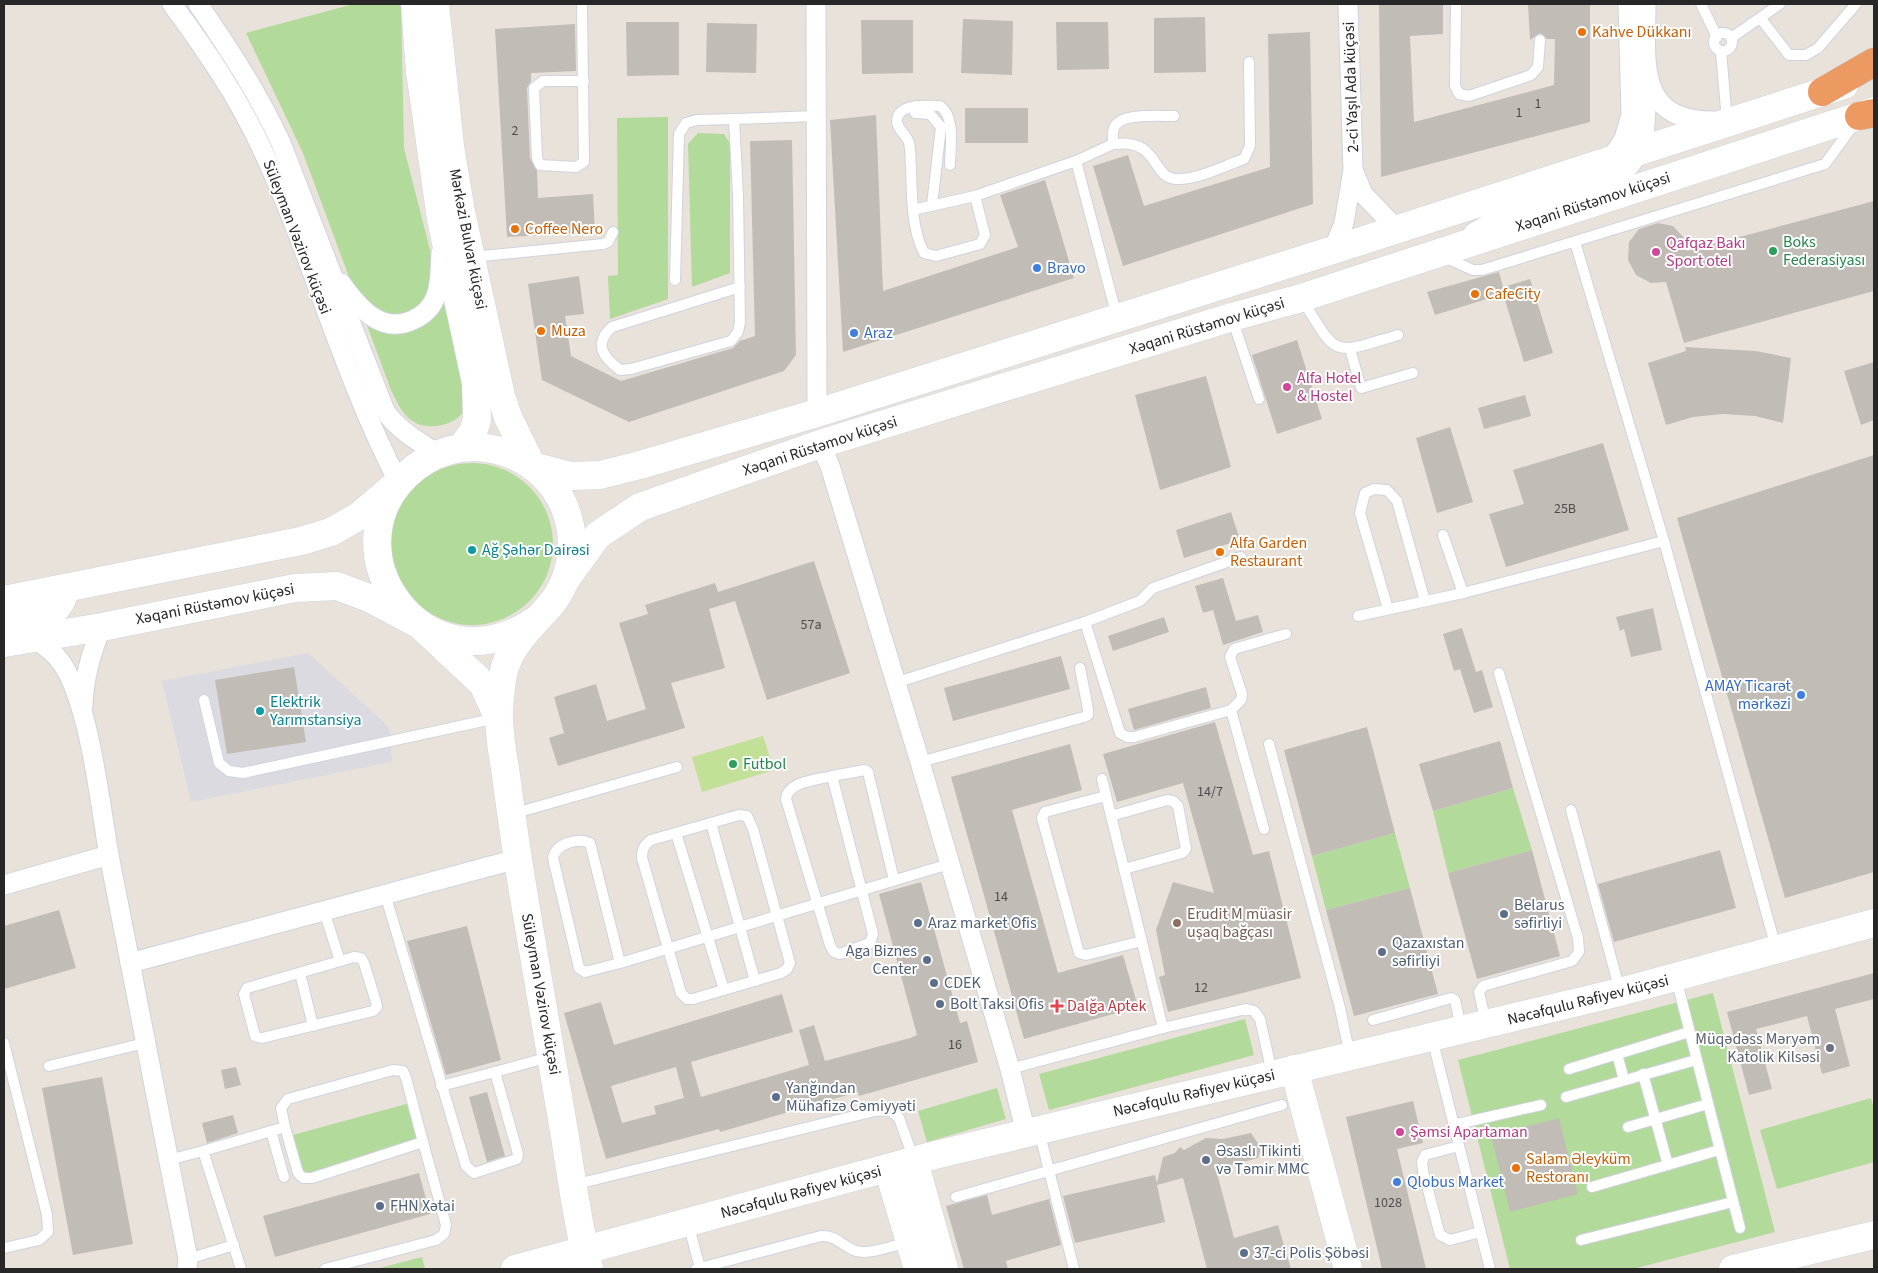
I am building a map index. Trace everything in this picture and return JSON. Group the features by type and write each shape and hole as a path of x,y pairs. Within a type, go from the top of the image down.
{"highway":[{"path":"1822,92 1874,62"}],"main road":[{"name":"Mərkəzi Bulvar küçəsi","path":"416,4 420,71 441,219 476,383 477,420 473,432 450,450"},
{"name":"Mərkəzi Bulvar küçəsi","path":"435,4 450,146 471,257 506,410 532,466"},
{"name":"Xəqani Rüstəmov küçəsi","path":"532,466 571,476 600,475 817,413 1398,230 1727,121 1874,75"},
{"name":"Xəqani Rüstəmov küçəsi","path":"498,718 505,665 522,638 558,594 566,579 598,535 640,507 820,444 1232,317 1301,298 1869,114"},
{"path":"4,600 301,541 331,532 359,516 417,466 450,450 477,446 499,450 520,458 532,466 555,488 568,517 572,548 566,579"},
{"path":"399,483 390,496 381,518 378,542 379,558 388,589 397,603 483,684 498,718"},
{"name":"Xəqani Rüstəmov küçəsi","path":"4,643 102,627 277,591 316,586 337,586 355,592 420,625"},
{"path":"4,624 52,614 63,599 65,589"},
{"path":"420,625 446,637 474,642 507,636 536,620"},
{"name":"Süleyman Vəzirov küçəsi","path":"498,718 517,859 586,1260"},
{"name":"Nəcəfqulu Rəfiyev küçəsi","path":"515,1269 586,1260 688,1222 914,1161 1032,1131 1432,1038 1620,992 1777,951 1874,923"},
{"path":"1283,1072 1348,1269"},
{"path":"914,1161 944,1269"},
{"path":"888,1168 918,1269"},
{"path":"1733,1269 1874,1235"}],"street":[{"name":"Süleyman Vəzirov küçəsi","path":"172,4 233,92 262,148 287,207 363,408 399,483"},
{"name":"Süleyman Vəzirov küçəsi","path":"198,4 245,73 266,108 299,184 385,411 405,433 450,450"},
{"name":"2-ci Yaşıl Ada küçəsi","path":"1333,250 1344,223 1353,170 1348,4"},
{"path":"1610,160 1624,139 1631,115 1628,4"},
{"path":"1437,253 1504,215 1614,179 1633,164 1640,150 1645,123 1646,4"},
{"path":"817,5 817,413"},
{"path":"1646,74 1654,93 1672,114 1696,122 1727,121"},
{"name":"2-ci Yaşıl Ada küçəsi","path":"1353,170 1363,194 1398,230"},
{"path":"328,263 363,310 376,320 396,325 406,323 423,315 436,298 440,276 441,219"},
{"path":"820,444 830,466 920,762 1010,1069 1032,1131"},
{"path":"102,627 93,648 84,686 83,709 145,1043 190,1266"},
{"path":"32,638 57,657 68,674 83,709"},
{"path":"4,885 109,855"},
{"path":"130,963 517,859"}],"lane":[{"path":"582,4 584,81 584,162 576,167 540,165 537,158 534,88 543,81 584,81"},
{"path":"1456,4 1455,86 1459,94 1469,96 1531,75 1538,67 1540,40"},
{"path":"1701,4 1717,37 1716,47 1721,51 1727,121"},
{"path":"1731,38 1780,4"},
{"path":"1761,19 1789,55 1806,55 1818,48 1856,4"},
{"path":"1717,37 1723,34 1731,38"},
{"path":"1721,51 1730,48 1731,38"},
{"path":"913,210 976,196 1076,161 1113,144 1124,142 1139,145 1149,154 1166,176 1176,179 1195,176 1244,159 1250,146 1249,62"},
{"path":"950,166 950,121 945,110 940,106 906,108 900,112 896,118 897,125 909,143 913,210 919,244 924,254 936,256 980,244 985,235 976,196"},
{"path":"914,113 930,114 941,127 932,205"},
{"path":"1437,253 1473,270 1482,270 1825,164 1869,114"},
{"path":"675,280 679,134 686,123 697,120 816,116"},
{"path":"1113,144 1112,130 1119,121 1129,118 1174,116"},
{"path":"734,119 740,287 740,322 738,332 731,341 631,370 620,370 607,360 602,349 603,335 612,327 740,287"},
{"path":"1076,161 1117,318"},
{"path":"471,257 505,256 603,244 608,242 613,232"},
{"path":"1575,242 1664,541 1777,951"},
{"path":"1301,298 1331,344 1340,348 1350,349 1398,335"},
{"path":"1232,317 1259,399"},
{"path":"1350,349 1361,388 1413,374"},
{"path":"1388,609 1360,513 1365,493 1374,488 1387,490 1397,501 1425,601"},
{"path":"1443,535 1463,593"},
{"path":"1358,616 1463,593 1664,541"},
{"path":"895,683 1085,622 1140,601 1153,588 1242,557"},
{"path":"1085,622 1120,734 1127,737 1134,737 1231,710 1241,700 1242,694 1230,657 1231,652 1234,649 1286,634"},
{"path":"920,762 1084,718 1088,714 1088,709 1080,668"},
{"path":"1474,1028 1479,992 1483,986 1572,961 1579,952 1578,938 1500,673"},
{"path":"204,700 220,763 229,770 243,773 498,718"},
{"path":"1231,710 1264,829"},
{"path":"1268,744 1340,1008 1350,1057"},
{"path":"511,814 677,767"},
{"path":"832,776 873,940 870,943 840,954 834,952 830,945 786,799 787,792 791,786 832,776 865,770 868,772 894,880"},
{"path":"1102,779 1163,1028"},
{"path":"1106,796 1045,812 1042,818 1078,953 1086,955 1142,941"},
{"path":"1112,816 1167,800 1173,800 1178,806 1186,849 1182,853 1124,869"},
{"path":"1571,810 1620,992"},
{"path":"739,816 747,816 753,829 790,963 787,969 781,973 693,1000 687,999 681,993 642,858 645,844 651,840 676,833 739,816"},
{"path":"711,824 755,981"},
{"path":"676,833 724,990"},
{"path":"620,964 590,843 584,840 560,846 554,851 552,858 581,972 620,964 707,935 949,864"},
{"path":"385,894 466,1166 474,1173 517,1160 518,1154 495,1072"},
{"path":"324,911 340,961"},
{"path":"361,958 376,1007 374,1011 257,1038 244,994 247,988 340,961 361,958"},
{"path":"300,973 313,1026"},
{"path":"1676,978 1740,1228"},
{"path":"1373,1020 1451,998 1455,1000 1474,1028"},
{"path":"1010,1069 1163,1028 1246,1009 1254,1011 1260,1019 1283,1072"},
{"path":"1569,1069 1689,1032"},
{"path":"1432,1038 1490,1269"},
{"path":"4,1043 47,1215 48,1232 39,1240 4,1248"},
{"path":"49,1066 145,1043"},
{"path":"1617,1054 1624,1080"},
{"path":"441,1086 551,1056"},
{"path":"1566,1097 1696,1060"},
{"path":"325,1269 436,1240 444,1234 446,1225 406,1078 403,1071 394,1070 288,1099 281,1108 298,1173 303,1178 312,1178 423,1142"},
{"path":"1643,1074 1668,1165"},
{"path":"1628,1127 1708,1104"},
{"path":"956,1197 1282,1105"},
{"path":"1453,1125 1541,1105"},
{"path":"573,1185 866,1113 889,1110 899,1118 914,1161"},
{"path":"168,1160 285,1128"},
{"path":"271,1131 284,1177"},
{"path":"1032,1131 1049,1172 1074,1269"},
{"path":"1459,1146 1425,1155 1423,1171 1440,1235 1450,1240 1480,1232"},
{"path":"1592,1187 1719,1150"},
{"path":"203,1151 241,1269"},
{"path":"1582,1240 1733,1202"},
{"path":"688,1222 698,1269 821,1236 831,1236 854,1250 864,1252 910,1242"},
{"path":"190,1266 234,1245"}],"shaded area":[{"path":"308,653 389,727 392,762 191,802 162,681"}],"green space":[{"path":"354,4 401,4 404,148 465,387 466,406 463,412 452,421 437,426 422,425 407,417 391,390 303,153 246,33"},
{"path":"668,117 668,299 610,319 608,276 618,275 617,118"},
{"path":"698,133 724,134 730,144 730,273 692,287 688,144"},
{"name":"Ağ Şəhər Dairəsi","path":"480,463 496,466 510,472 530,486 540,499 550,520 553,544 550,568 540,589 530,602 517,612 496,622 464,625 448,622 434,616 420,607 409,596 394,568 391,536 394,520 400,506 409,492 420,481 448,466"},
{"name":"Futbol","path":"763,736 774,770 702,792 692,757"},
{"path":"1513,788 1532,850 1448,873 1433,811"},
{"path":"1395,833 1410,888 1326,910 1312,856"},
{"path":"1713,993 1775,1232 1633,1269 1510,1269 1458,1060"},
{"path":"1245,1019 1254,1055 1049,1110 1039,1074"},
{"path":"997,1088 1006,1119 927,1142 918,1111"},
{"path":"1871,1098 1874,1109 1874,1162 1777,1189 1760,1130"},
{"path":"410,1103 422,1148 301,1181 289,1136"},
{"path":"422,1257 425,1269 376,1269"}],"building":[{"path":"1379,4 1443,4 1443,34 1410,36 1414,122 1554,85 1555,39 1547,39 1540,33 1530,40 1528,4 1590,4 1590,122 1381,177"},
{"path":"1205,17 1206,72 1154,73 1154,18"},
{"path":"963,19 1013,21 1012,75 961,73"},
{"path":"861,20 913,20 913,73 862,74"},
{"path":"626,22 679,22 679,75 627,76"},
{"path":"1056,22 1108,22 1109,69 1057,70"},
{"path":"707,23 757,24 756,73 706,72"},
{"path":"575,24 576,71 531,73 531,81 527,88 530,158 537,171 538,198 593,194 595,232 507,237 495,29"},
{"path":"1310,32 1313,204 1123,266 1093,166 1128,155 1144,206 1270,167 1268,34"},
{"path":"965,108 1028,108 1028,143 965,143"},
{"path":"876,115 883,291 1018,247 1000,195 1045,180 1074,278 843,352 830,120"},
{"path":"792,140 796,355 784,371 629,422 542,380 528,284 579,276 584,314 565,316 571,356 621,381 733,348 740,341 755,336 750,141"},
{"path":"1874,201 1874,291 1684,343 1666,282 1651,283 1636,275 1628,260 1629,242 1639,229 1658,223 1673,226 1685,239 1687,251"},
{"path":"1499,272 1503,287 1530,279 1553,353 1524,362 1503,294 1435,315 1427,292"},
{"name":"Alfa Hotel & Hostel","path":"1297,340 1322,419 1277,434 1252,355"},
{"path":"1685,347 1756,351 1791,358 1783,423 1755,416 1723,414 1693,417 1666,425 1648,363 1686,351"},
{"path":"1874,362 1874,420 1861,425 1844,371"},
{"path":"1206,376 1231,467 1160,490 1135,395"},
{"path":"1525,395 1531,416 1484,429 1478,408"},
{"path":"1450,427 1473,502 1437,513 1416,438"},
{"path":"1603,443 1629,530 1506,567 1489,514 1524,504 1513,470"},
{"name":"AMAY Ticarət mərkəzi","path":"1874,455 1874,872 1785,898 1677,518"},
{"path":"1231,512 1240,540 1184,558 1176,530"},
{"path":"814,561 850,673 767,700 735,601 709,609 725,668 671,683 685,728 558,766 549,738 564,733 554,697 596,684 607,721 646,709 619,623 648,614 645,605 715,583 718,592"},
{"path":"1223,578 1236,621 1258,615 1263,632 1223,645 1213,610 1203,613 1195,586"},
{"path":"1653,608 1662,650 1631,657 1624,629 1620,631 1616,617"},
{"path":"1164,617 1169,632 1113,651 1108,636"},
{"path":"1462,628 1476,672 1482,670 1493,707 1474,713 1460,669 1454,671 1443,634"},
{"path":"1061,656 1070,689 953,721 944,688"},
{"name":"Elektrik Yarımstansiya","path":"294,667 306,742 227,754 215,680"},
{"path":"1206,687 1211,708 1134,730 1128,709"},
{"path":"1215,722 1253,855 1269,851 1301,978 1168,1012 1159,977 1165,975 1156,930 1173,882 1214,893 1183,783 1117,802 1103,754"},
{"path":"1367,727 1395,833 1312,856 1284,750"},
{"path":"1500,741 1513,788 1433,811 1419,764"},
{"path":"1070,744 1082,790 1012,810 1058,973 1123,955 1138,1007 1024,1039 951,777"},
{"name":"Belarus səfirliyi","path":"1532,850 1560,956 1477,979 1448,873"},
{"path":"1720,850 1736,908 1614,942 1598,884"},
{"path":"921,882 960,1023 967,1021 978,1062 859,1096 858,1092 720,1132 719,1129 606,1159 564,1013 601,1002 614,1045 782,994 793,1032 691,1062 701,1097 809,1065 799,1030 814,1025 825,1061 910,1038 917,1035 879,894","holes":["676,1067 684,1098 654,1106 656,1114 622,1123 611,1086"]},
{"name":"Qazaxıstan səfirliyi","path":"1410,888 1438,994 1354,1016 1326,910"},
{"path":"59,910 76,968 4,989 4,926"},
{"path":"467,926 501,1060 446,1075 407,941"},
{"name":"Müqədəss Məryəm Katolik Kilsəsi","path":"1874,973 1874,999 1835,1009 1850,1066 1822,1074 1807,1016 1756,1029 1772,1089 1749,1095 1727,1012"},
{"path":"236,1067 241,1085 225,1089 221,1070"},
{"path":"102,1077 133,1244 73,1255 42,1088"},
{"path":"487,1092 505,1156 487,1162 469,1097"},
{"path":"1413,1101 1423,1143 1397,1149 1426,1269 1382,1269 1346,1117"},
{"path":"233,1115 238,1133 207,1143 202,1123"},
{"path":"1559,1118 1578,1194 1510,1212 1491,1136"},
{"path":"1251,1133 1261,1148 1258,1158 1216,1169 1234,1238 1278,1225 1291,1269 1207,1269 1183,1178 1157,1185 1165,1222 1075,1243 1063,1196 1155,1175 1157,1183 1163,1157 1175,1153 1180,1147 1184,1150 1206,1138 1223,1139"},
{"path":"419,1173 430,1214 275,1257 263,1216"},
{"path":"987,1195 992,1215 1049,1199 1061,1245 1006,1261 1008,1269 964,1269 946,1206"}],"place":[{"name":"Kahve Dükkanı","path":"1582,32"},
{"name":"Coffee Nero","path":"515,229"},
{"name":"Boks Federasiyası","path":"1773,251"},
{"name":"Qafqaz Bakı Sport otel","path":"1656,252"},
{"name":"Bravo","path":"1037,268"},
{"name":"CafeCity","path":"1475,294"},
{"name":"Muza","path":"541,331"},
{"name":"Araz","path":"854,333"},
{"name":"Alfa Hotel & Hostel","path":"1287,387"},
{"name":"Ağ Şəhər Dairəsi","path":"472,550"},
{"name":"Alfa Garden Restaurant","path":"1220,552"},
{"name":"AMAY Ticarət mərkəzi","path":"1801,695"},
{"name":"Elektrik Yarımstansiya","path":"260,711"},
{"name":"Futbol","path":"733,764"},
{"name":"Belarus səfirliyi","path":"1504,914"},
{"name":"Araz market Ofis","path":"918,923"},
{"name":"Erudit M müasir uşaq bağçası","path":"1177,923"},
{"name":"Qazaxıstan səfirliyi","path":"1382,952"},
{"name":"Aga Biznes Center","path":"927,960"},
{"name":"CDEK","path":"934,983"},
{"name":"Bolt Taksi Ofis","path":"940,1004"},
{"name":"Dalğa Aptek","path":"1057,1006"},
{"name":"Müqədəss Məryəm Katolik Kilsəsi","path":"1830,1048"},
{"name":"Yanğından Mühafizə Cəmiyyəti","path":"776,1097"},
{"name":"Şəmsi Apartaman","path":"1400,1132"},
{"name":"Əsaslı Tikinti və Təmir MMC","path":"1206,1160"},
{"name":"Salam Əleyküm Restoranı","path":"1516,1168"},
{"name":"Qlobus Market","path":"1397,1182"},
{"name":"FHN Xətai","path":"380,1206"},
{"name":"37-ci Polis Şöbəsi","path":"1244,1253"}]}
